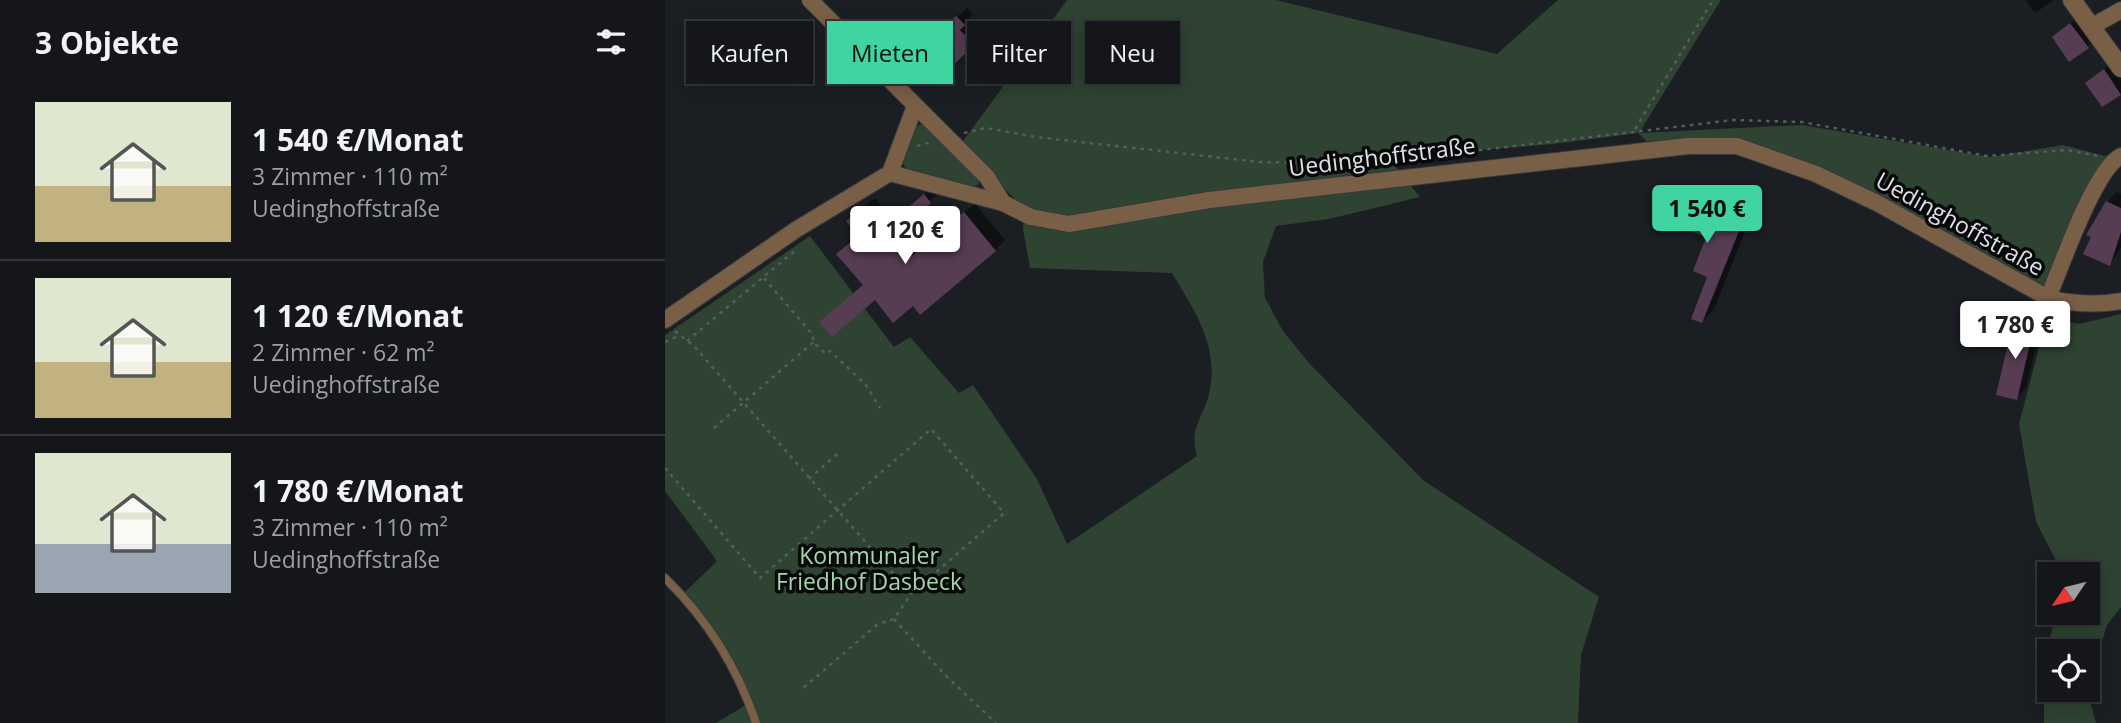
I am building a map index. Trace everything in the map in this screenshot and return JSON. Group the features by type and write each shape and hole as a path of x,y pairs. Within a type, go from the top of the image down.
{"street":[{"path":"810,0 987,177 1003,203"},
{"path":"2072,0 2121,68"},
{"path":"2091,27 2121,10"},
{"path":"665,320 797,229 890,173 915,106"},
{"name":"Uedinghoffstraße","path":"890,173 1003,203 1031,217 1069,224 1209,200 1688,146 1737,146 1777,158 1877,203 2048,298 2072,304 2100,305 2121,301"},
{"path":"2048,298 2099,180 2117,158"}],"lane":[{"path":"665,578 710,628 744,685 756,723"}],"path":[{"path":"1631,153 1635,130 1713,0"},
{"path":"898,152 986,128 1036,137 1260,162 1363,164 1733,120 1802,122 1987,156 2067,150 2117,158"},
{"path":"687,341 803,243 797,229"},
{"path":"764,278 826,354 830,351 866,385 880,408"},
{"path":"665,320 742,402 911,594"},
{"path":"665,342 680,336"},
{"path":"714,428 815,342"},
{"path":"665,468 760,578 931,429 1004,513 911,594 894,619 878,624 802,689"},
{"path":"809,479 837,454"},
{"path":"894,619 944,674 996,723"}],"green space":[{"name":"Kommunaler Friedhof Dasbeck","path":"1067,0 1276,0 1497,54 1558,0 1721,0 1639,133 1802,125 1990,157 2063,145 2109,157 2097,171 2043,288 1820,170 1743,139 1693,137 1649,144 1638,133 1554,144 1388,157 1420,197 1329,219 1276,226 1263,262 1265,298 1283,331 1309,363 1423,480 1599,597 1581,655 1578,723 716,723 751,702 684,593 717,561 665,491 665,335 810,236 894,347 910,337 959,393 973,385 1037,479 1067,544 1197,456 1195,431 1209,394 1211,361 1197,316 1172,273 1030,268 1023,229 1024,208 960,145 1005,84 1071,84 1071,21 1052,21"},
{"path":"926,123 978,175 979,184 974,188 907,169 898,157 905,140 915,127"},
{"path":"2121,314 2121,607 2107,625 2100,648 2100,639 2050,639 2053,625 2100,625 2100,562 2057,562 2036,522 2019,424 2047,317 2079,324"},
{"path":"2044,702 2090,702 2096,723 2044,723"}],"building":[{"path":"956,16 965,25 960,30 967,38 967,52 953,65 953,21 951,21"},
{"path":"2070,23 2089,48 2069,62 2052,37"},
{"path":"2104,69 2121,95 2102,107 2085,83"},
{"path":"924,194 931,203 890,237 908,259 964,212 996,251 920,315 913,306 893,323 875,300 832,337 819,322 863,285 836,254 858,236 846,221 864,206 882,229"},
{"path":"1678,196 1743,221 1702,323 1691,319 1707,277 1693,271 1706,237 1668,222"},
{"path":"2106,201 2121,208 2121,232 2110,266 2083,254 2091,237 2086,235"},
{"path":"2013,322 2034,326 2017,400 1996,395"}]}
